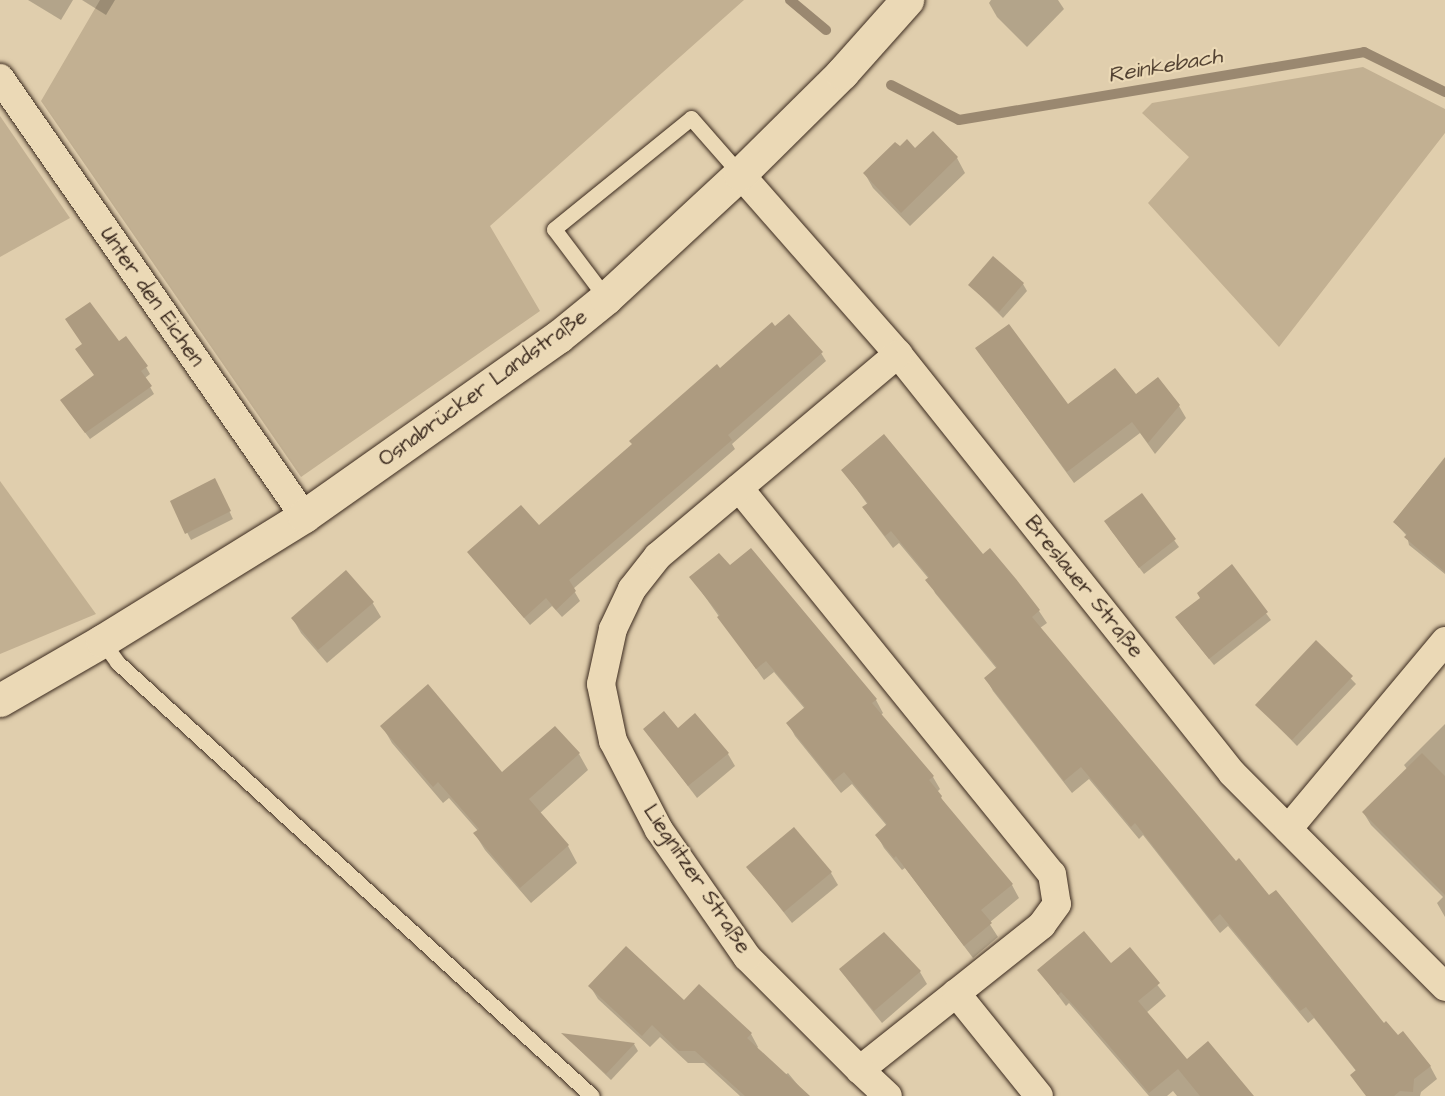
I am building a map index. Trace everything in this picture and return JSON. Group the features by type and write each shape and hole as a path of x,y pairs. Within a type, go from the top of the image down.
{"street":[{"name":"Osnabrücker Landstraße","path":"0,700 102,641 303,516 558,338 606,298 740,174 842,73 906,0"},
{"name":"Unter den Eichen","path":"0,78 303,516"},
{"name":"Breslauer Straße","path":"740,174 898,354 1232,773 1445,987"},
{"name":"Liegnitzer Straße","path":"888,1096 747,957 659,830 613,741 601,684 613,629 632,589 658,556 898,354"},
{"path":"739,488 1052,874 1056,904 1042,925 860,1070"},
{"path":"1288,830 1445,641"},
{"path":"956,993 1039,1096"}],"lane":[{"path":"606,298 554,229 691,118 740,174"},
{"path":"102,641 117,662 592,1096"}],"shaded area":[{"path":"100,0 744,0 490,226 540,311 301,477 41,101"},
{"path":"1363,67 1445,109 1445,133 1279,347 1148,203 1189,157 1142,113 1152,103"},
{"path":"0,116 70,218 0,257"},
{"path":"0,481 96,614 0,654"}],"building":[{"path":"933,131 958,157 901,213 863,173 895,142 900,146 907,139 915,148"},
{"path":"993,256 1024,283 999,312 968,285"},
{"path":"90,302 119,341 126,336 148,366 141,371 152,386 85,433 60,400 94,375 75,349 82,344 65,319"},
{"path":"789,314 823,352 728,435 732,440 569,580 576,591 556,610 546,598 524,618 467,552 521,505 539,525 632,444 629,441 717,364 720,368 772,322 775,326"},
{"path":"1009,324 1068,404 1115,368 1136,394 1158,377 1180,405 1148,443 1132,422 1067,472 975,348"},
{"path":"884,434 983,554 990,548 1016,579 1040,610 1032,617 1236,861 1239,858 1269,895 1276,890 1384,1023 1386,1021 1398,1035 1403,1031 1431,1066 1414,1079 1413,1092 1400,1091 1394,1096 1366,1096 1350,1075 1356,1070 1306,1007 1300,1011 1220,914 1212,921 1135,823 1131,827 1081,767 1064,781 984,678 997,667 925,580 929,577 891,531 885,536 862,507 868,503 841,470"},
{"path":"1445,458 1445,572 1404,537 1407,534 1393,522"},
{"path":"215,478 231,511 185,534 170,501"},
{"path":"1142,493 1176,539 1139,568 1104,521"},
{"path":"751,548 877,699 872,703 934,776 929,780 942,796 941,798 1013,884 981,910 992,923 964,946 896,856 894,858 875,835 887,824 844,772 833,781 786,723 805,707 766,661 756,669 717,617 720,615 689,577 719,553 730,565"},
{"path":"1232,564 1268,612 1209,659 1175,617 1200,598 1197,593"},
{"path":"346,570 374,602 318,650 291,618"},
{"path":"1316,640 1353,676 1292,740 1255,705"},
{"path":"428,684 502,772 555,726 580,753 529,799 569,845 520,888 473,833 479,829 438,782 433,787 380,726"},
{"path":"664,711 678,728 695,713 729,753 688,786 643,729"},
{"path":"1422,753 1445,776 1445,895 1362,812"},
{"path":"794,827 832,872 784,912 746,867"},
{"path":"1084,931 1111,963 1130,947 1160,983 1138,1001 1187,1059 1208,1041 1254,1096 1200,1096 1178,1069 1149,1093 1088,1021 1061,992 1058,995 1037,970"},
{"path":"884,932 921,971 874,1011 839,969"},
{"path":"626,946 684,1000 699,984 752,1033 747,1038 810,1096 745,1096 695,1051 679,1051 652,1025 642,1036 588,986"},
{"path":"561,1033 635,1043 606,1074"}],"waterway":[{"name":"Reinkebach","path":"790,0 826,30"},
{"name":"Reinkebach","path":"891,85 959,120 1364,52 1445,92"}]}
